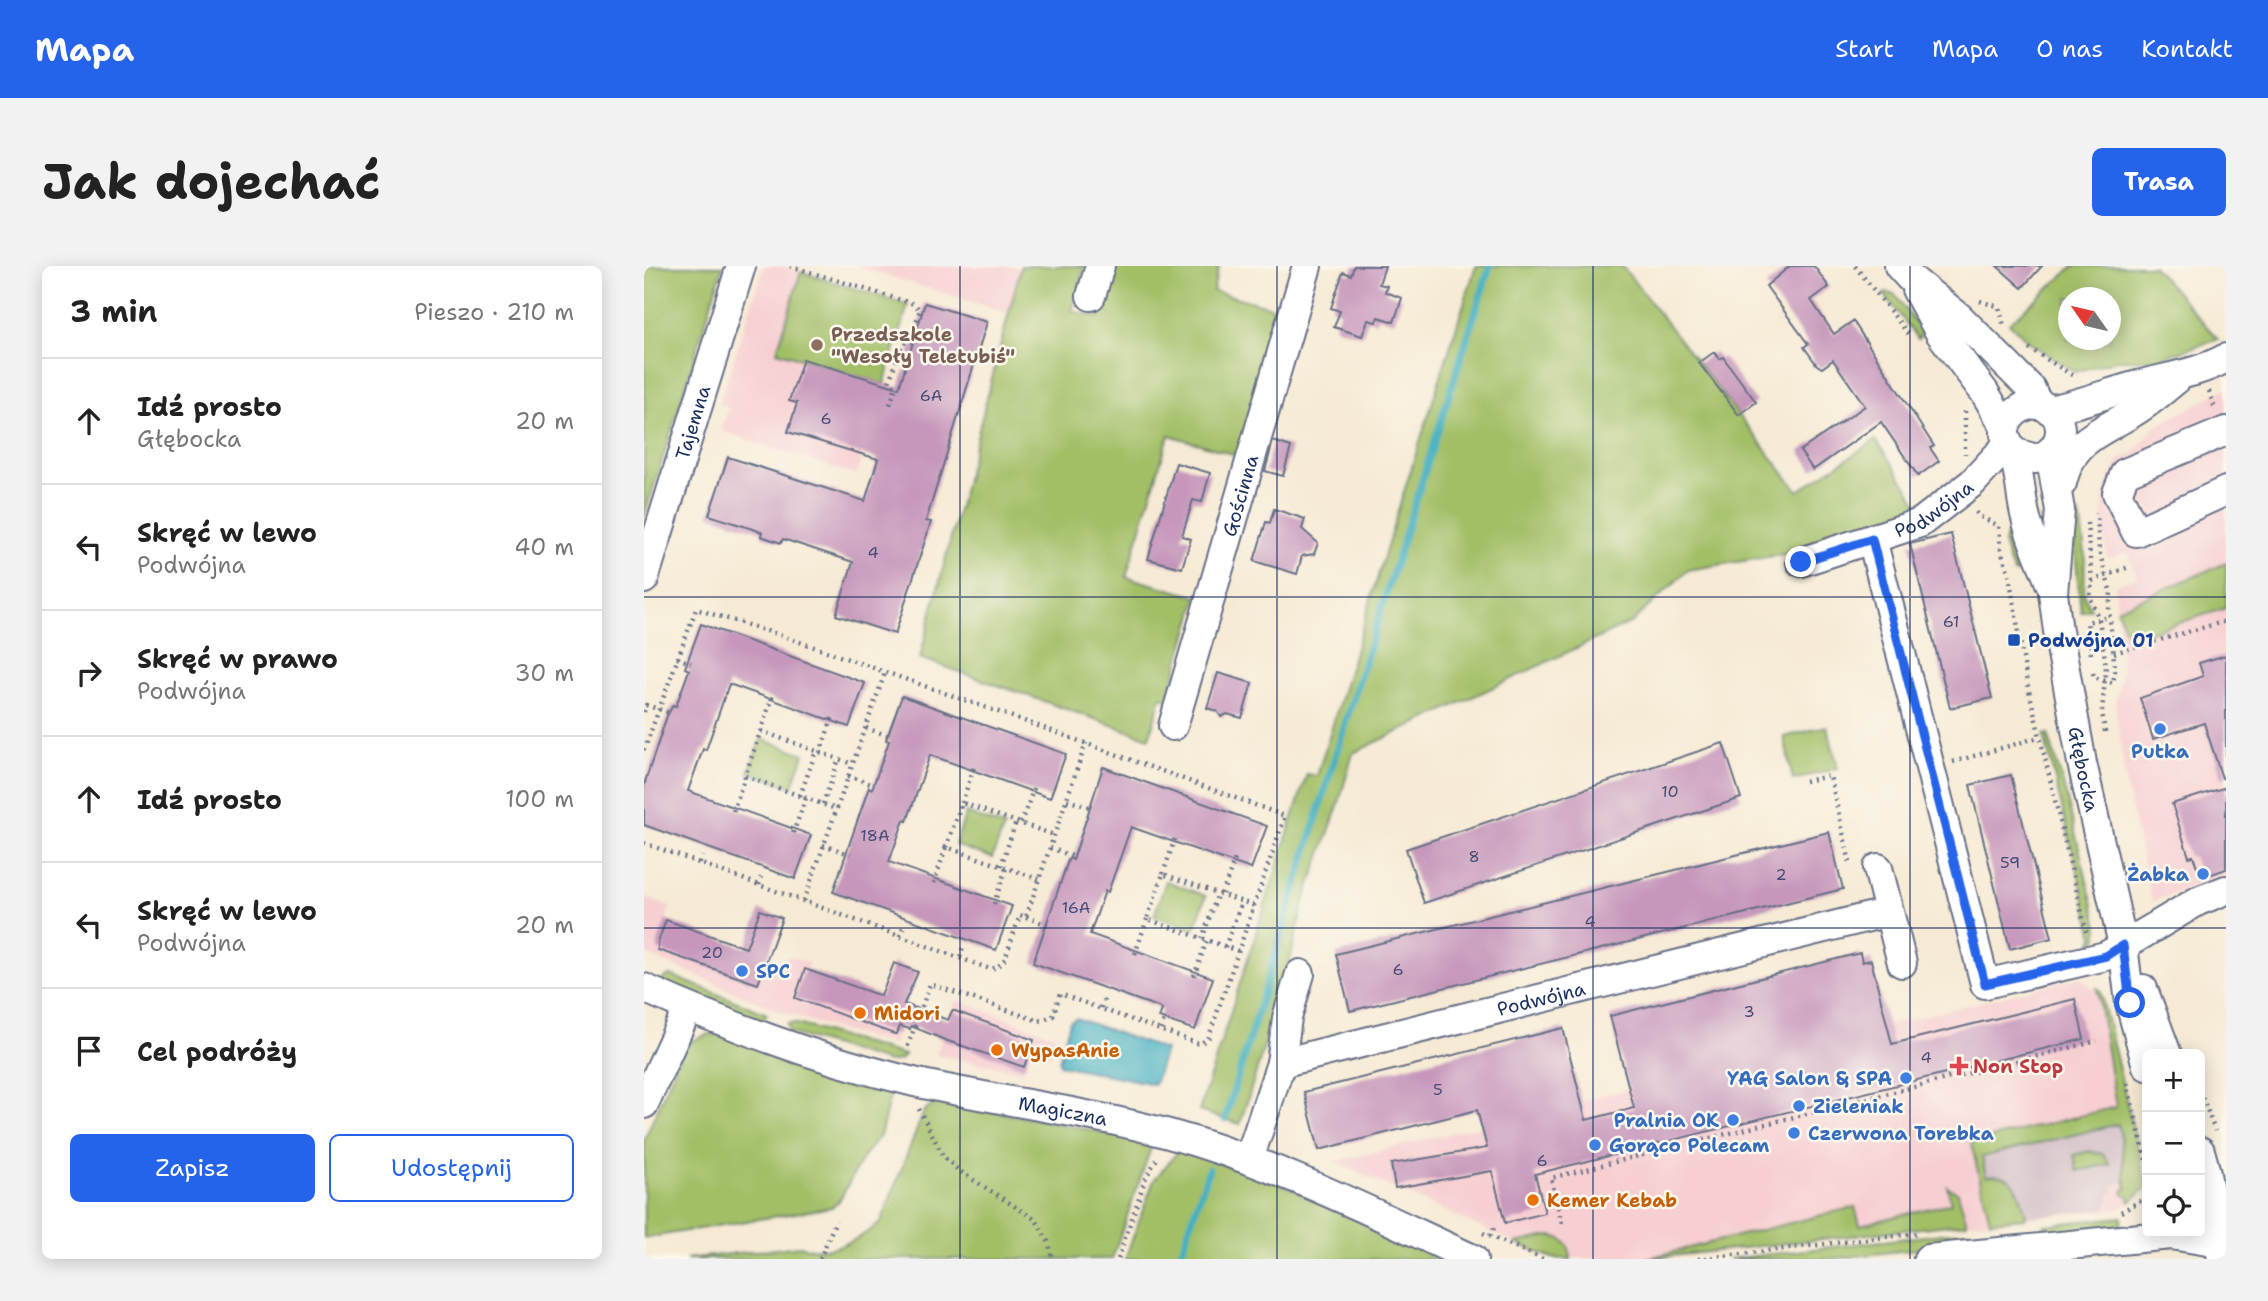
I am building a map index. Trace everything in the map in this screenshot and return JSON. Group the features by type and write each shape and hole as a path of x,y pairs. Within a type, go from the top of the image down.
{"street":[{"name":"Tajemna","path":"644,579 741,266"},
{"path":"1091,296 1100,266"},
{"name":"Gościnna","path":"1173,726 1307,266"},
{"name":"Głębocka","path":"1904,271 1959,317 2031,389 2059,423 2054,447 2059,498 2053,593"},
{"name":"Głębocka","path":"1904,271 1940,333 1985,393 2009,441 2026,520 2053,593 2078,743 2123,945 2136,1071"},
{"path":"2184,374 2133,413 2099,431 2054,447 2036,459 2009,441 2010,417 2028,405 2044,407 2098,398 2137,385 2184,374 2223,367"},
{"path":"2059,498 2070,460 2080,445 2099,431"},
{"path":"2226,431 2125,473 2118,493 2136,532 2226,491"},
{"name":"Podwójna","path":"1801,562 1920,523 1972,483 2009,441"},
{"path":"1872,539 1985,984 2106,956 2198,901 2226,890"},
{"path":"1866,874 1889,912 1902,963"},
{"name":"Podwójna","path":"1281,1063 1889,912"},
{"name":"Głębocka","path":"2123,945 2147,998 2165,1049"},
{"path":"1249,1159 1281,1063 1287,1018 1300,975"},
{"name":"Magiczna","path":"644,988 688,1008 837,1062 926,1084 1110,1119 1249,1159 1473,1259"},
{"path":"644,1102 688,1008"},
{"path":"1927,1246 2171,1236 2185,1243 2222,1249 2205,1169"}],"path":[{"path":"790,266 914,304 920,310 910,341 902,344 889,382 896,386 890,405"},
{"path":"1855,266 1911,337"},
{"path":"1975,300 1999,306 2004,327"},
{"path":"2022,343 2074,377 2094,374 2098,398"},
{"path":"1965,408 1965,467 1958,478 1979,516 1999,526 2001,549 2009,574 2025,669 2086,931 2087,938 2080,950 2084,962"},
{"path":"2097,506 2099,551 2111,593 2113,683 2094,677 2087,622 2110,617"},
{"path":"2087,519 2092,581 2090,597 2099,619 2106,666 2102,712 2105,733"},
{"path":"2092,581 2129,567"},
{"path":"644,750 696,609 839,660 982,706 1285,816 1208,1039 1199,1044 1060,993 1053,1016 1039,1021 930,984 906,1051"},
{"path":"2114,653 2226,621"},
{"path":"677,659 691,663"},
{"path":"804,901 885,673"},
{"path":"733,811 773,695"},
{"path":"644,712 646,705 670,713"},
{"path":"979,713 982,706"},
{"path":"793,833 818,752 833,716"},
{"path":"866,727 892,737"},
{"path":"1038,734 1041,727"},
{"path":"761,731 852,764"},
{"path":"1929,769 2040,737"},
{"path":"1026,917 1086,743"},
{"path":"823,804 839,759"},
{"path":"934,883 974,767"},
{"path":"745,776 836,809"},
{"path":"848,776 874,785"},
{"path":"1805,781 1830,776 1866,874"},
{"path":"1180,784 1182,778"},
{"path":"994,904 1019,822 1034,788"},
{"path":"1067,800 1092,808"},
{"path":"962,803 1054,835"},
{"path":"1135,954 1175,838"},
{"path":"644,843 990,969 998,967 1005,959 1020,915 1051,926"},
{"path":"823,845 850,854"},
{"path":"946,847 1039,879"},
{"path":"1050,848 1074,856"},
{"path":"700,863 702,856"},
{"path":"1194,976 1220,893 1235,859"},
{"path":"1163,873 1255,906"},
{"path":"759,885 761,877"},
{"path":"1225,947 1242,901"},
{"path":"1147,919 1238,951"},
{"path":"900,936 903,927"},
{"path":"960,957 963,948"},
{"path":"1101,1009 1104,999"},
{"path":"1161,1030 1164,1020"},
{"path":"1562,1223 1551,1178 2097,1041"},
{"path":"2136,1071 2142,1122"},
{"path":"912,1104 927,1121 932,1138 943,1156 958,1170 1036,1220 1049,1243 1052,1259"},
{"path":"1118,1259 1146,1177 1170,1135"},
{"path":"2108,1214 2126,1209 2142,1198"},
{"path":"820,1259 836,1220"},
{"path":"1490,1236 1494,1228"},
{"path":"1698,1259 1927,1246"}],"shaded area":[{"name":"Przedszkole \"Wesoły Teletubiś\"","path":"764,266 780,266 908,305 856,475 721,431 728,408 719,404"},
{"path":"856,266 1021,266 1008,313"},
{"path":"2226,388 2226,875 2152,901 2126,785 2115,702 2122,672 2115,585 2137,577 2128,552 2107,558 2102,519 2103,503 2108,482 2120,459 2135,452 2155,427"},
{"path":"644,897 670,907 666,920 781,961 789,956 808,963 806,970 917,1009 910,1029 900,1026 893,1044 838,1030 777,1010 644,953"},
{"name":"Czerwona Torebka","path":"2080,977 2093,988 2100,990 2142,1162 2142,1193 2119,1209 1967,1223 1658,1259 1557,1259 1531,1250 1335,1162"},
{"path":"956,1000 1056,1036 1050,1056 1030,1051 1023,1071 936,1055"},
{"path":"2116,1107 2125,1157 2124,1182 2113,1186 2115,1192 2109,1194 2105,1209 1990,1221 1971,1143"}],"green space":[{"path":"644,266 723,266 644,518"},
{"path":"1021,266 1085,266 1072,311 1099,317 1115,266 1219,266 1213,291 1282,310 1239,456 1169,435 1126,577 1198,597 1168,699 1161,697 1149,738 920,658"},
{"path":"1476,266 1622,266 1798,491 1876,440 1921,508 1785,554 1688,570 1632,622 1353,753 1338,806 1304,902 1288,969 1240,1124 1199,1111 1307,774 1317,776"},
{"path":"2074,266 2153,266 2218,339 2155,360 2116,360 2075,372 2030,343 2009,323"},
{"path":"801,272 908,305 884,384 777,351"},
{"path":"1884,294 1894,294 1921,330 1918,339"},
{"path":"2080,514 2085,554 2084,595 2091,609 2081,612 2072,517"},
{"path":"2014,530 2018,572 2014,573 2005,543 2006,537"},
{"path":"2226,563 2226,608 2128,639 2117,609"},
{"path":"1827,726 1838,768 1793,780 1784,737"},
{"path":"2048,734 2098,926 2098,938 2089,950 2094,937 2044,735"},
{"path":"761,739 804,754 792,787 749,772"},
{"path":"966,813 1004,827 992,858 955,845"},
{"path":"1166,881 1206,896 1194,930 1154,916"},
{"path":"670,975 767,1014 762,1020 756,1021 660,984"},
{"path":"2097,988 2100,990 2142,1166 2142,1191 2130,1202 2128,1195 2124,1194 2123,1190 2127,1189 2118,1124 1982,1157 1986,1176 2004,1177 2015,1185 2026,1215 2025,1218 1990,1221 1971,1143 2116,1107"},
{"path":"794,1023 904,1055 900,1060 889,1062 790,1033 787,1024"},
{"path":"709,1034 724,1036 892,1089 880,1136 864,1155 839,1201 832,1207 644,1238 644,1140 682,1052 692,1041"},
{"path":"940,1101 1153,1142 1112,1259 686,1259 800,1246 811,1249 832,1248 863,1235 881,1222 924,1111"},
{"path":"1180,1149 1302,1192 1446,1259 1125,1259 1154,1180"},
{"path":"2090,1151 2103,1154 2110,1164 2077,1171 2074,1155"},
{"path":"1947,1186 1958,1193 1967,1223 1644,1259 1855,1207 1860,1225 1951,1203"},
{"path":"2122,1217 2120,1229 2057,1236 2044,1225"},
{"path":"1967,1231 1960,1241 1953,1245 1830,1259 1729,1259"},
{"path":"1548,1236 1558,1237 1565,1242 1571,1259 1552,1258 1516,1243"}],"water":[{"path":"1076,1018 1165,1050 1154,1084 1060,1065 1070,1021"}],"building":[{"path":"1354,266 1385,266 1379,284 1387,286 1385,292 1402,298 1394,322 1378,317 1376,322 1368,320 1362,336 1334,327 1340,311 1331,308 1343,272 1351,275"},
{"path":"1790,266 1814,266 1829,287 1811,300 1834,334 1853,321 1934,446 1930,448 1939,461 1918,476 1881,422 1813,470 1800,451 1865,406 1833,360 1822,368 1817,365 1804,347 1808,344 1766,286"},
{"path":"1997,266 2042,266 2022,288"},
{"path":"925,303 987,322 926,521 931,522 895,634 836,615 853,562 783,539 781,543 761,536 762,532 709,515 728,457 865,501 878,459 788,432 797,403 789,401 803,359 899,388"},
{"path":"1714,352 1720,359 1723,357 1756,402 1739,415 1699,363"},
{"path":"1273,441 1291,447 1283,476 1265,471"},
{"path":"1176,463 1210,473 1202,502 1193,500 1182,536 1191,539 1182,568 1148,559"},
{"path":"1274,509 1305,519 1302,529 1318,543 1314,554 1302,556 1297,574 1254,561 1266,522 1270,523"},
{"path":"1951,534 1992,698 1950,708 1910,544"},
{"path":"701,624 865,683 849,727 729,684 706,750 703,749 688,791 811,835 795,879 644,825 644,785 667,716 673,705 676,706 689,670 685,668"},
{"path":"2226,655 2226,777 2222,778 2204,723 2153,739 2140,698 2203,676 2199,663"},
{"path":"1218,673 1252,683 1242,718 1227,714 1221,717 1217,711 1207,708"},
{"path":"902,696 1066,754 1050,798 930,755 907,821 904,820 889,862 1012,906 996,950 833,892 869,787 872,789 889,741 886,740"},
{"path":"1723,743 1741,798 1424,903 1406,849"},
{"path":"1103,767 1267,826 1251,869 1131,827 1108,892 1105,891 1090,934 1213,978 1195,1030 1159,1018 1162,1010 1158,1007 1033,963 1069,858 1073,860"},
{"path":"2011,775 2052,938 2010,949 1970,785"},
{"path":"2226,787 2226,869 2201,878 2193,856 2189,857 2172,804"},
{"path":"1829,832 1843,889 1350,1011 1336,954"},
{"path":"760,910 782,918 758,984 658,950 666,920 746,948"},
{"path":"1860,953 1862,962 1871,960 1892,1044 2075,999 2084,1039 1535,1174 1545,1213 1505,1223 1492,1171 1395,1188 1391,1164 1487,1148 1477,1110 1319,1150 1304,1092 1563,1028 1586,1120 1634,1108 1610,1016"},
{"path":"894,963 918,972 904,1004 948,1020 952,1011 955,1011 1034,1040 1024,1067 911,1026 910,1029 900,1026 897,1034 894,1034 795,998 805,969 881,996"}],"waterway":[{"path":"1225,1119 1350,708 1490,266"},
{"path":"1179,1259 1209,1169"}],"place":[{"name":"Przedszkole \"Wesoły Teletubiś\"","path":"817,345"},
{"name":"Podwójna 01","path":"2014,640"},
{"name":"Putka","path":"2160,729"},
{"name":"Żabka","path":"2203,874"},
{"name":"SPC","path":"742,971"},
{"name":"Midori","path":"860,1013"},
{"name":"WypasAnie","path":"997,1050"},
{"name":"Non Stop","path":"1959,1066"},
{"name":"YAG Salon & SPA","path":"1906,1078"},
{"name":"Zieleniak","path":"1799,1106"},
{"name":"Pralnia OK","path":"1733,1120"},
{"name":"Czerwona Torebka","path":"1794,1133"},
{"name":"Gorąco Polecam","path":"1595,1145"},
{"name":"Kemer Kebab","path":"1533,1200"}],"route":[{"path":"1801,562 1872,539 1985,984 2106,956 2123,945 2130,1003"}]}
